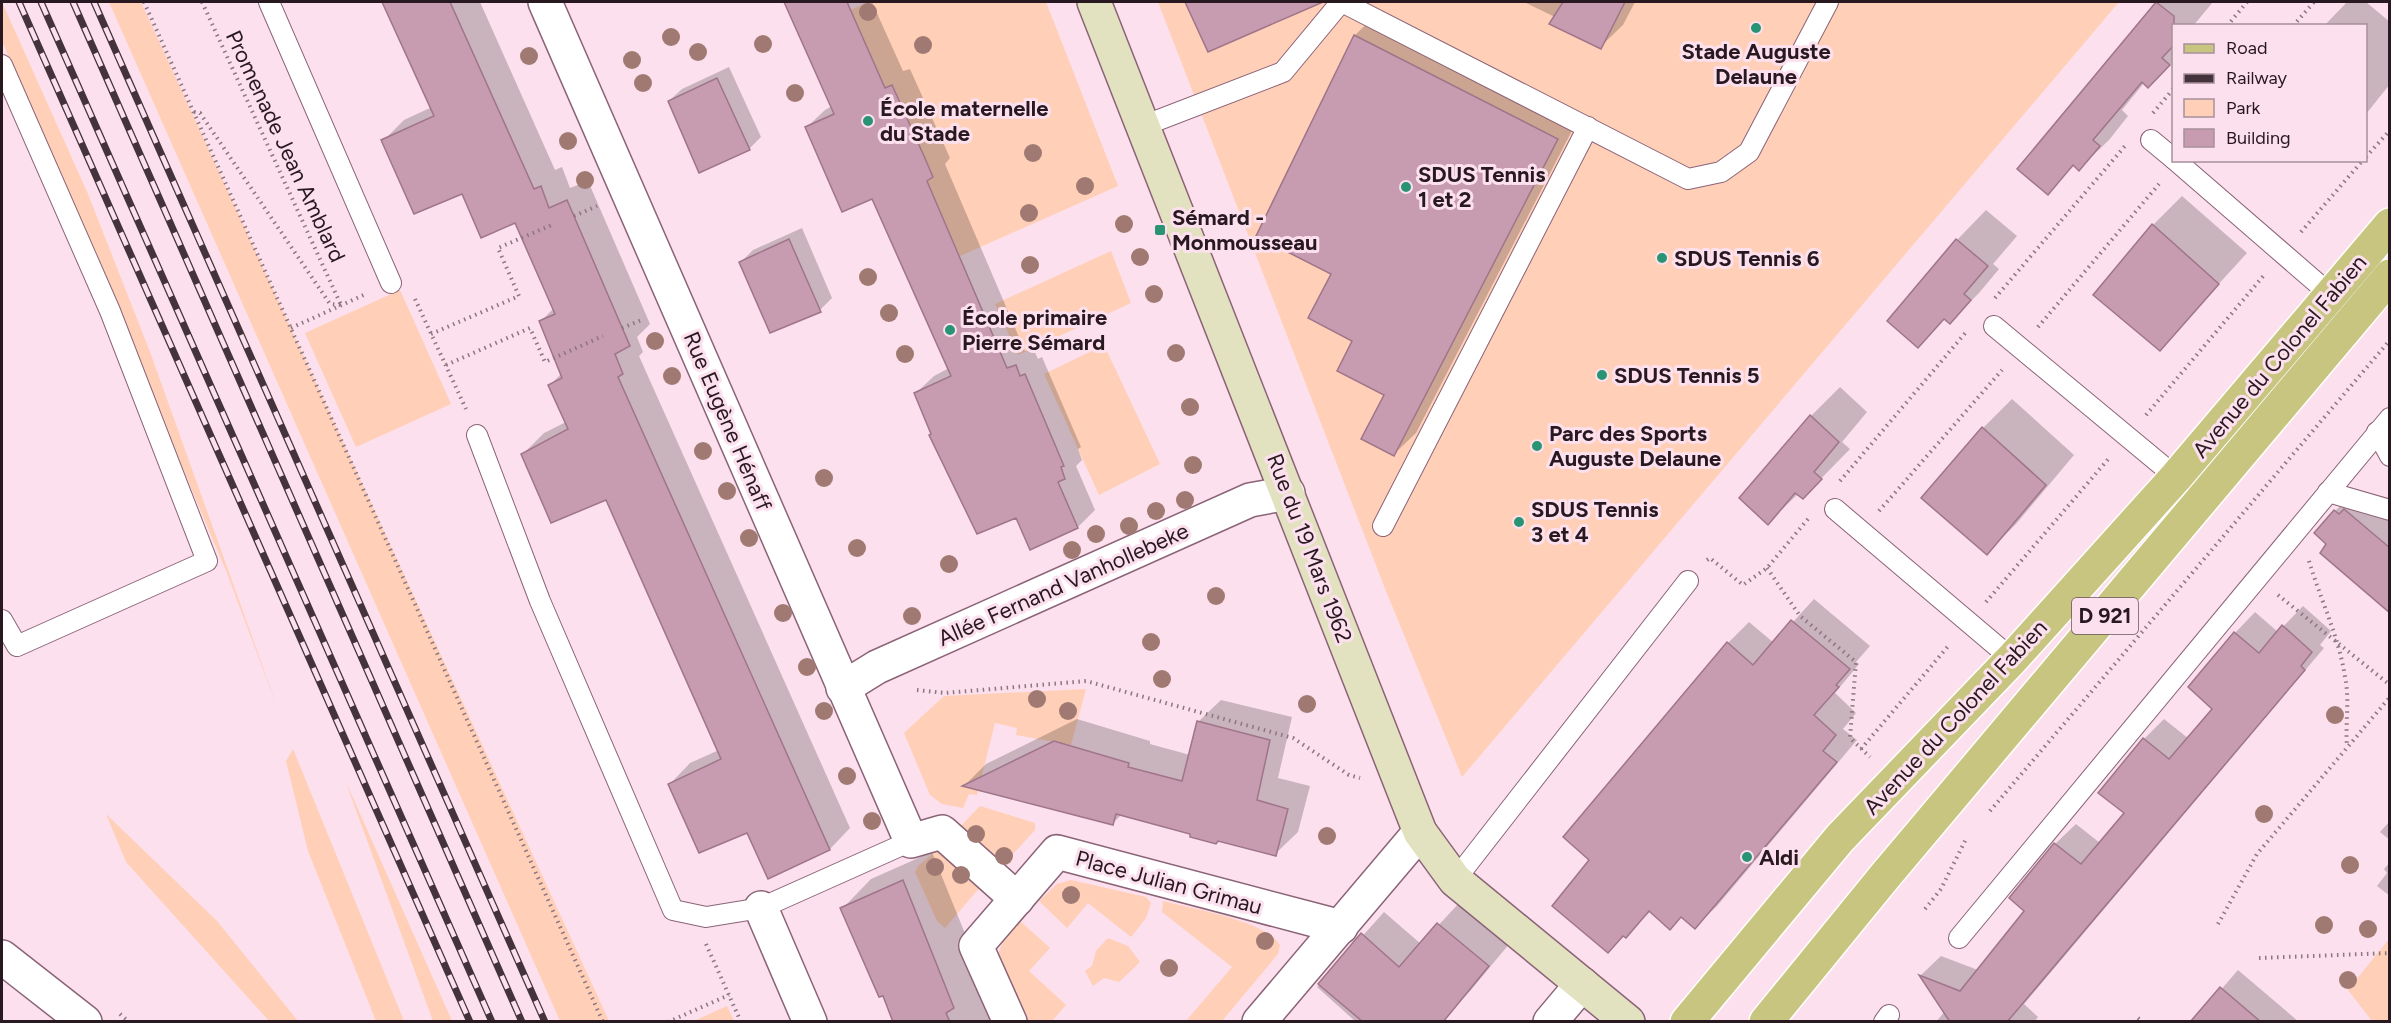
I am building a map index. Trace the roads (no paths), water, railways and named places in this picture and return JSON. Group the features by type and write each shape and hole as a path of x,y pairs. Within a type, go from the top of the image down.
{"main road":[{"name":"Avenue du Colonel Fabien","path":"1687,1022 1840,838 2012,659 2176,477 2390,225"},
{"name":"Avenue du Colonel Fabien","path":"1766,1022 1885,876 2390,276"}],"street":[{"name":"Rue Eugène Hénaff","path":"545,2 911,841"},
{"name":"Rue du 19 Mars 1962","path":"1094,2 1420,831 1455,880 1628,1022"},
{"name":"Allée Fernand Vanhollebeke","path":"843,688 877,667 1250,500 1288,493"},
{"path":"1259,1022 1420,831"},
{"path":"911,841 942,832 1017,899"},
{"name":"Place Julian Grimau","path":"1010,1022 976,946 1057,852 1341,927"},
{"path":"761,908 810,1022"},
{"path":"2,957 85,1022"},
{"path":"1550,1022 1582,984"}],"lane":[{"path":"269,2 398,280"},
{"path":"1143,126 1283,72 1342,2 1688,179 1721,172 1749,152 1828,2"},
{"path":"2,65 110,311 207,561 17,646 2,620"},
{"path":"1383,526 1588,127"},
{"path":"2149,130 2172,158"},
{"path":"2176,162 2332,296"},
{"path":"1994,326 2176,477"},
{"path":"2383,425 2390,456"},
{"path":"1959,938 2383,425"},
{"path":"477,435 540,601 674,910 706,917 761,908 911,841"},
{"path":"2328,492 2390,510"},
{"path":"1834,500 2012,659"},
{"path":"1455,880 1688,581"}],"railway":[{"path":"19,2 470,1022"},
{"path":"41,2 492,1022"},
{"path":"73,2 522,1022"},
{"path":"94,2 545,1022"}],"place":[{"name":"Stade Auguste Delaune","path":"1756,28"},
{"name":"École maternelle du Stade","path":"868,121"},
{"name":"SDUS Tennis 1 et 2","path":"1406,187"},
{"name":"Sémard - Monmousseau","path":"1160,230"},
{"name":"SDUS Tennis 6","path":"1662,258"},
{"name":"École primaire Pierre Sémard","path":"950,330"},
{"name":"SDUS Tennis 5","path":"1602,375"},
{"name":"Parc des Sports Auguste Delaune","path":"1537,446"},
{"name":"SDUS Tennis 3 et 4","path":"1519,522"},
{"name":"Aldi","path":"1747,857"}]}
